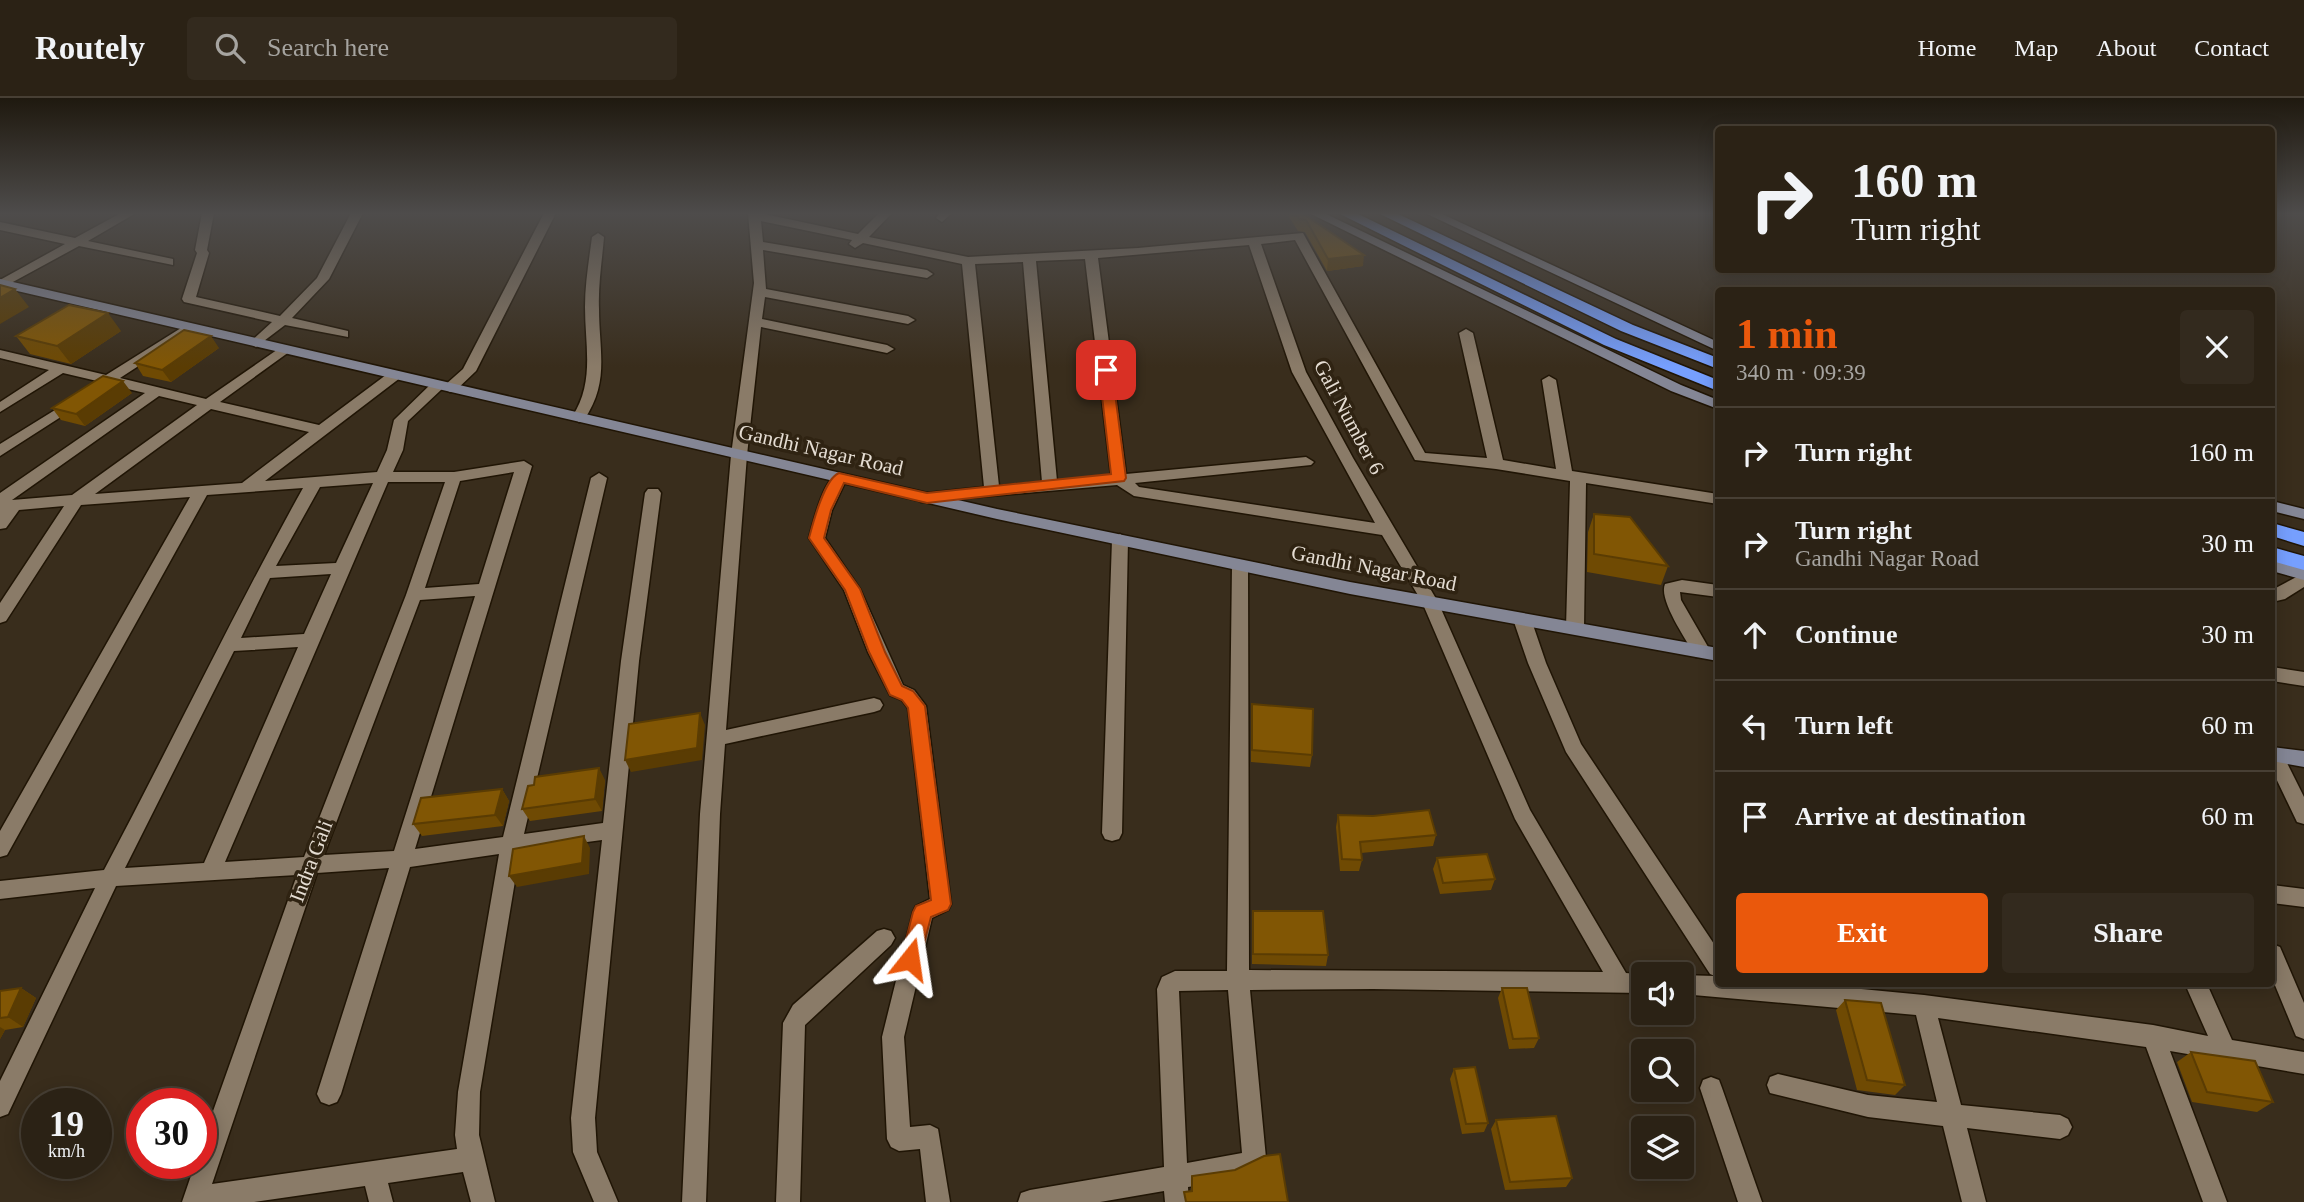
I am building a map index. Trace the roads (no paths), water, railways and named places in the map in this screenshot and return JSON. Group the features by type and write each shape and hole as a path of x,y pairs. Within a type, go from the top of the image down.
{"highway":[{"path":"1451,265 1610,342 1715,385"},
{"path":"1493,265 1627,328 1715,364"},
{"path":"2275,531 2304,540"},
{"path":"2275,555 2304,563"}],"street":[{"path":"1,284 37,265"},
{"path":"200,265 189,299 344,334"},
{"path":"256,343 323,279 330,265"},
{"path":"211,871 383,477 394,450 401,420 444,386 469,372 524,265"},
{"path":"579,417 589,406 596,378 592,306 596,265"},
{"path":"694,1202 703,939 716,739 739,455 757,322 758,265"},
{"path":"867,265 927,275"},
{"path":"968,265 992,491"},
{"path":"1030,265 1050,485"},
{"path":"1092,265 1119,478 1134,491 1387,530"},
{"name":"Gali Number 6","path":"1262,265 1299,372 1430,602 1522,813 1620,982"},
{"path":"1315,265 1420,457 1496,464 1715,499"},
{"path":"1421,265 1676,388 1715,404"},
{"path":"1542,265 1715,345"},
{"name":"Gandhi Nagar Road","path":"1,284 839,478 1120,540 1430,602 1710,653"},
{"path":"759,292 908,320"},
{"path":"74,318 95,305"},
{"path":"757,322 887,349"},
{"path":"0,451 189,327"},
{"path":"1466,333 1496,464"},
{"path":"4,358 32,344"},
{"path":"0,617 76,500 284,349"},
{"path":"4,358 323,431"},
{"path":"0,408 60,369"},
{"path":"245,488 395,375"},
{"path":"1549,380 1572,477 1574,628"},
{"path":"0,524 5,504 156,392"},
{"path":"927,498 1306,462"},
{"path":"5,504 383,477 454,477 524,466 329,1094"},
{"name":"Indra Gali","path":"195,1200 309,865 414,595 454,477"},
{"path":"483,1202 467,1135 469,1091 511,845 599,478"},
{"path":"839,478 824,510 817,538 852,589 877,652 896,690 908,695 916,706 930,798 941,904 923,912 893,1037 899,1139 930,1137 938,1202"},
{"path":"0,1106 110,878 264,573 314,483"},
{"path":"0,849 202,491"},
{"path":"606,1202 585,1152 583,1118 630,661 653,493"},
{"path":"2275,507 2304,514"},
{"path":"1112,833 1120,540"},
{"path":"1030,1202 1245,1165 1254,1158 1238,979 1240,565"},
{"path":"2275,566 2304,577"},
{"path":"264,573 341,568"},
{"path":"2275,596 2280,595 2304,577"},
{"path":"1710,653 1673,600 1671,588 1682,586 1715,591"},
{"path":"414,595 488,589"},
{"path":"1522,619 1537,663 1573,747 1715,962"},
{"path":"227,646 310,640"},
{"path":"2275,674 2304,679"},
{"path":"716,739 874,705"},
{"path":"2275,754 2304,759"},
{"path":"2275,760 2304,816"},
{"path":"0,891 110,878 402,859 614,830"},
{"path":"2275,894 2304,898"},
{"path":"788,1202 794,1023 801,1012 884,938"},
{"path":"2275,961 2304,1030"},
{"path":"1177,1202 1174,1176 1170,984 1180,980 1238,979 1631,982"},
{"path":"1694,984 1715,985"},
{"path":"1750,987 1924,1005 2152,1036 2304,1063"},
{"path":"2197,987 2225,1049"},
{"path":"1924,1005 1974,1202"},
{"path":"2152,1036 2215,1202"},
{"path":"1778,1085 1868,1106 2060,1127"},
{"path":"1711,1088 1750,1202"},
{"path":"195,1200 292,1194 374,1173 471,1159"},
{"path":"374,1173 381,1202"}]}
